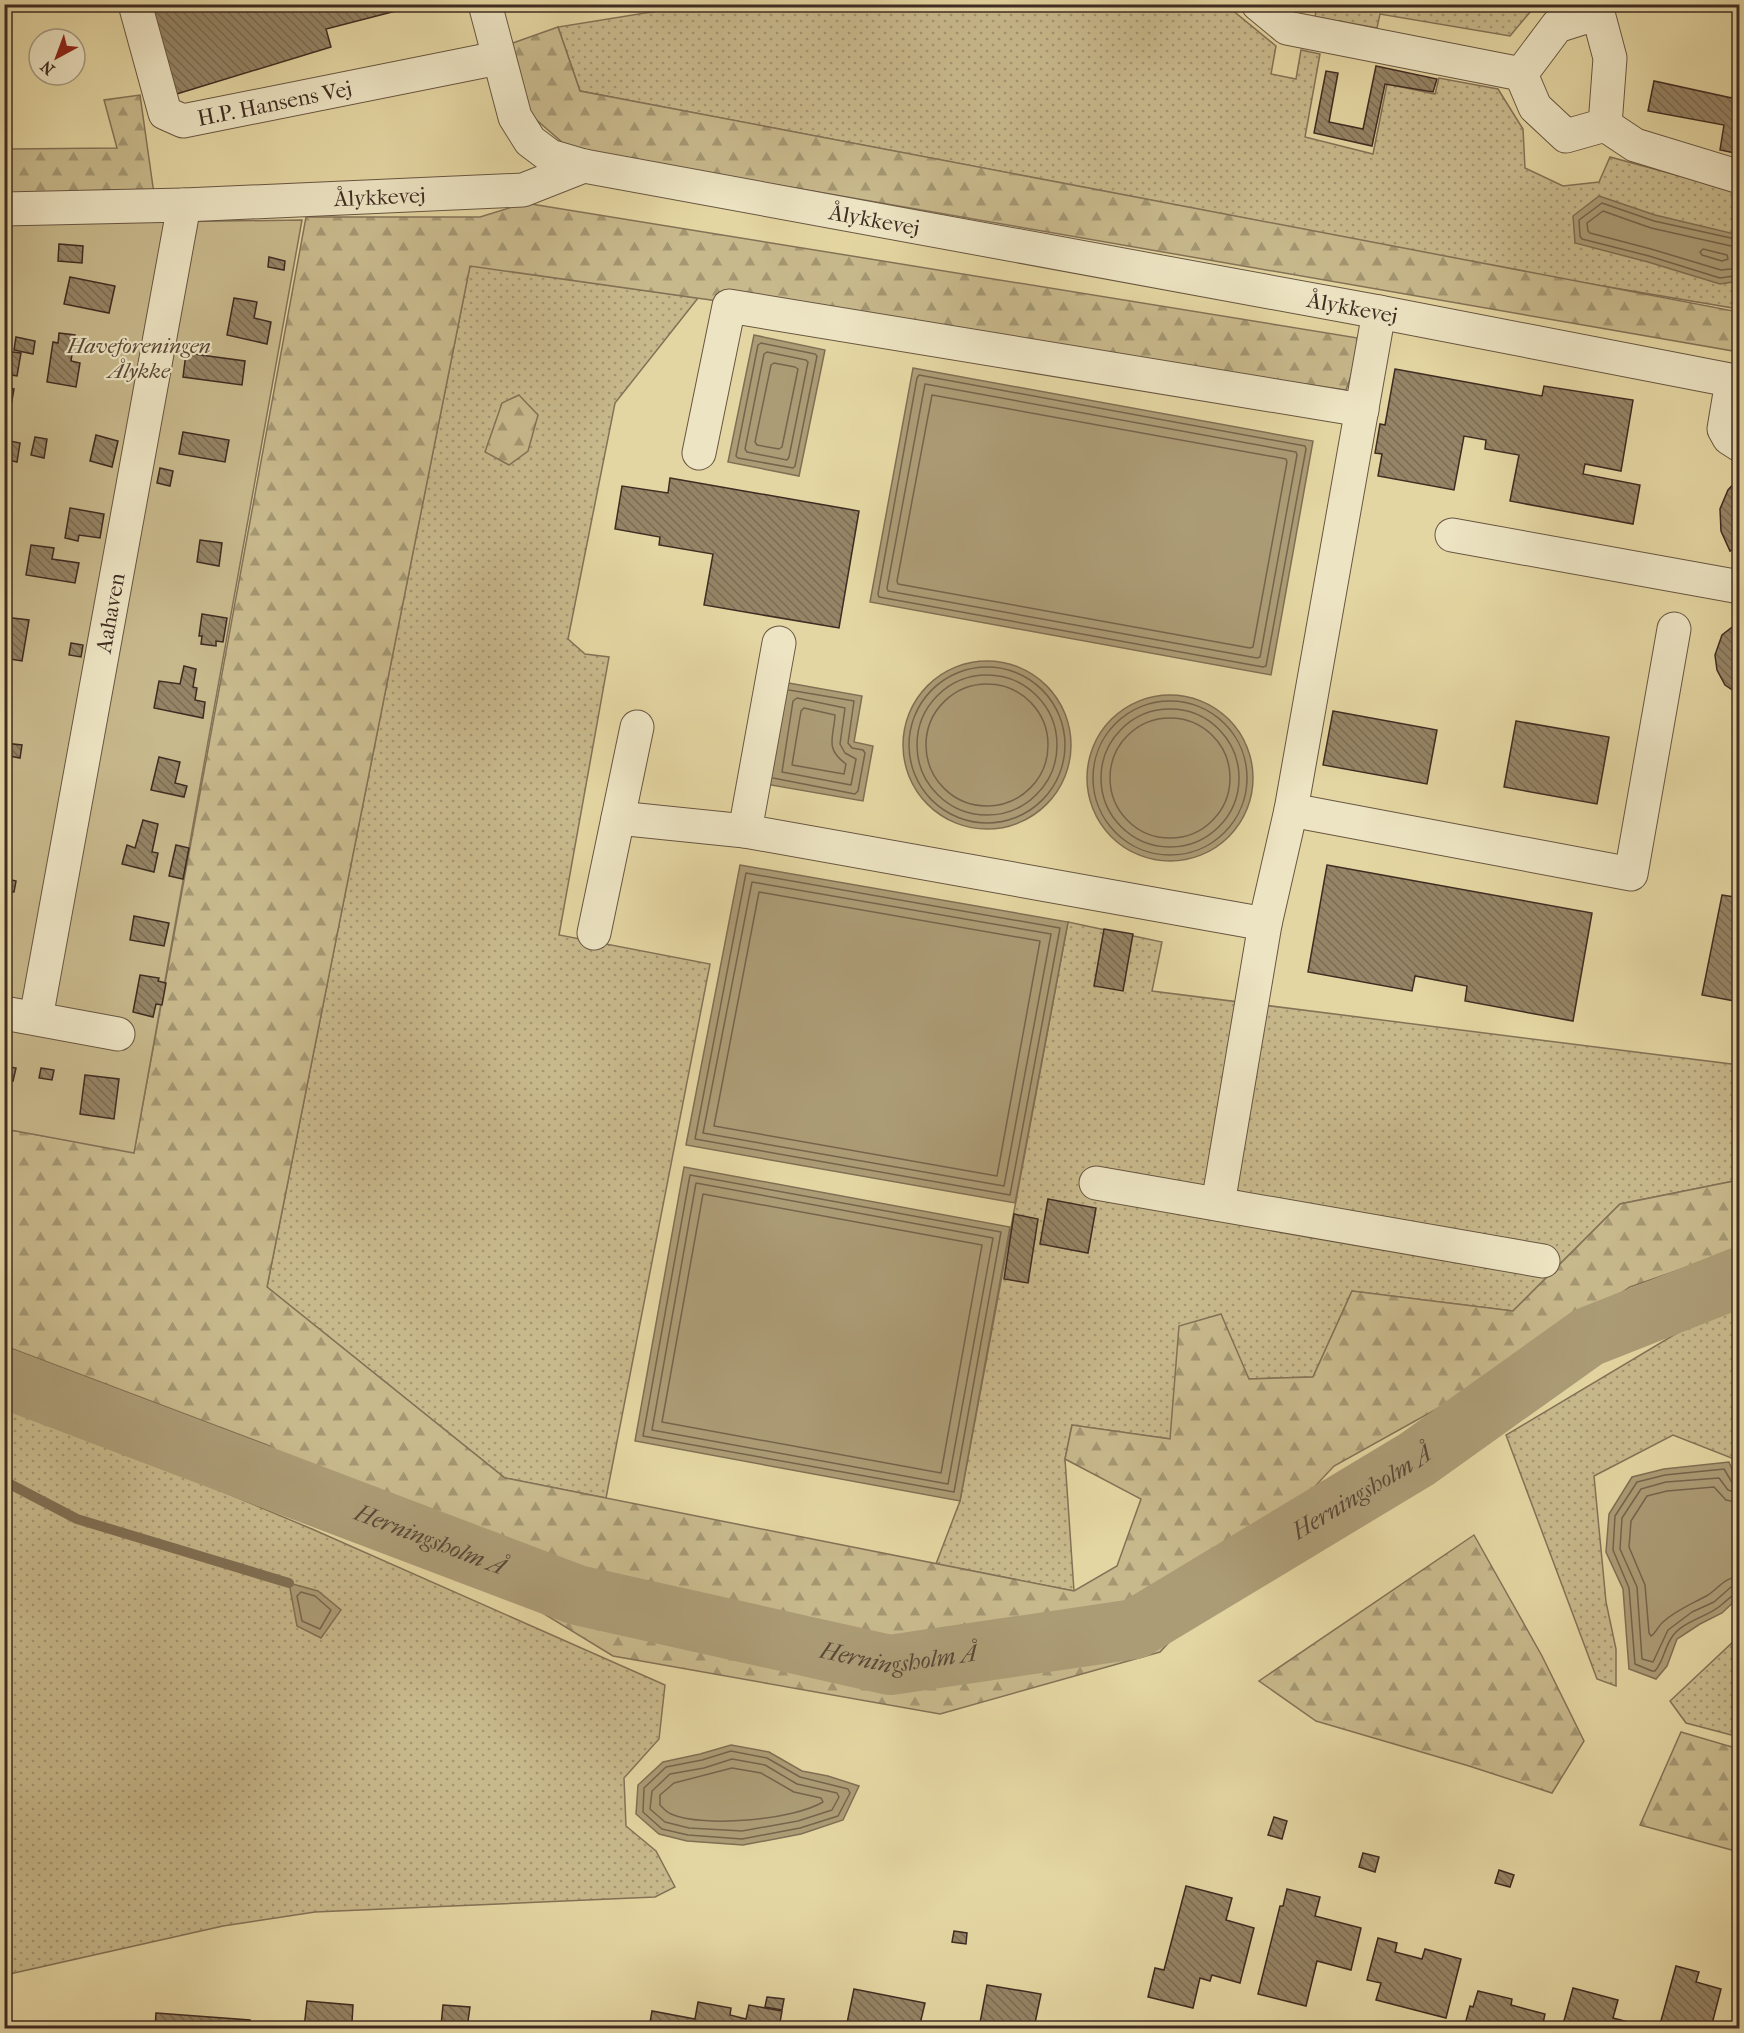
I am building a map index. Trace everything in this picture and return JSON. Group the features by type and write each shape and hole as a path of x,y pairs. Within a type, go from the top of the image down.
{"street":[{"name":"H.P. Hansens Vej","path":"135,4 165,113 183,121 498,58"},
{"path":"1258,4 1287,28 1299,17 1521,74"},
{"path":"491,5 498,58 514,117 530,141 550,156 584,166"},
{"path":"1521,74 1557,26 1599,7 1610,57 1605,125"},
{"path":"1521,74 1535,107 1566,136 1605,125"},
{"path":"1605,125 1635,146 1740,177"},
{"name":"Ålykkevej","path":"4,208 184,206 523,190 584,166 1379,312 1736,382"},
{"name":"Aahaven","path":"36,1018 184,206"},
{"path":"699,453 729,306 1362,410"},
{"path":"1218,1204 1265,924 1291,810 1379,312"},
{"path":"1736,382 1724,429 1729,438 1740,445"},
{"path":"1452,535 1740,587"},
{"path":"1291,810 1631,874 1674,629"},
{"path":"745,831 779,643"},
{"path":"594,933 637,727"},
{"path":"618,818 745,831 1265,924"},
{"path":"4,1013 118,1034"},
{"path":"1096,1183 1543,1261"}],"green space":[{"path":"701,4 1226,5 1276,46 1271,74 1296,79 1301,50 1320,54 1305,137 1373,154 1387,84 1435,94 1439,78 1498,89 1523,129 1525,168 1563,186 1599,182 1610,157 1739,192 1739,309 1567,280 580,91 558,27"},
{"path":"1317,5 1536,5 1510,36 1380,14 1377,28 1315,17"},
{"path":"558,27 580,91 1739,312 1739,352 570,149 525,110 510,44"},
{"path":"140,95 154,194 5,195 4,134 9,149 117,148 104,100"},
{"path":"525,203 1364,339 1346,390 470,266 267,1287 505,1478 1074,1591 1117,1566 1141,1499 1065,1459 1072,1425 1170,1439 1179,1326 1221,1314 1249,1379 1313,1377 1352,1291 1513,1311 1620,1204 1739,1180 1739,1249 1630,1287 1505,1371 1334,1466 1160,1652 940,1714 613,1656 267,1445 5,1346 4,1129 134,1152 306,217 480,217"},
{"name":"Haveforeningen Ålykke","path":"302,220 134,1153 5,1129 4,224"},
{"path":"470,265 698,298 615,403 568,639 585,654 609,657 559,935 710,964 606,1498 505,1478 267,1287"},
{"path":"519,395 538,415 528,451 509,465 485,452 502,403"},
{"path":"1068,922 1162,942 1152,991 1739,1065 1739,1180 1620,1204 1513,1311 1352,1291 1313,1377 1249,1379 1171,1439 1072,1425 1065,1459 1074,1591 936,1564 960,1501"},
{"path":"1739,1310 1739,1461 1673,1435 1594,1476 1606,1602 1616,1649 1616,1686 1597,1679 1506,1435 1714,1311"},
{"path":"4,1400 312,1529 665,1685 659,1739 624,1778 626,1826 656,1851 675,1887 655,1897 315,1912 223,1926 5,1975"},
{"path":"1474,1535 1542,1656 1584,1741 1552,1793 1316,1721 1259,1681"},
{"path":"1739,1630 1739,1737 1686,1723 1670,1701 1736,1639"},
{"path":"1681,1732 1739,1749 1739,1852 1640,1825"}],"water":[{"path":"1599,196 1655,215 1739,235 1739,281 1720,284 1575,243 1573,216"},
{"path":"754,335 825,350 799,476 728,462"},
{"path":"913,368 1313,441 1271,675 870,602"},
{"path":"987,661 1019,668 1034,675 1046,686 1057,698 1064,713 1071,745 1064,777 1057,792 1046,804 1034,815 1019,822 987,829 955,822 940,815 928,804 917,792 910,777 903,745 910,713 917,698 928,686 940,675 955,668"},
{"path":"783,682 862,696 854,742 873,746 863,801 765,784"},
{"path":"1170,695 1202,701 1229,719 1247,746 1253,778 1247,810 1229,837 1202,855 1170,861 1138,855 1111,837 1093,810 1087,778 1093,746 1111,719 1138,701"},
{"path":"740,865 1068,922 1015,1203 686,1145"},
{"path":"684,1167 1010,1227 960,1501 635,1441"},
{"path":"1729,1462 1739,1486 1739,1597 1722,1613 1677,1639 1667,1666 1656,1679 1629,1669 1623,1589 1606,1552 1609,1514 1632,1477 1664,1469"},
{"path":"289,1583 318,1591 341,1610 321,1638 297,1626"},
{"path":"731,1745 769,1752 802,1771 859,1786 843,1820 801,1834 743,1845 687,1841 659,1834 636,1814 638,1785 663,1762"}],"building":[{"path":"145,4 423,4 326,29 331,47 170,96"},
{"path":"1740,62 1740,154 1720,150 1724,125 1648,111 1654,81 1732,98"},
{"path":"1376,66 1437,79 1433,92 1385,84 1372,146 1314,133 1326,71 1338,73 1329,122 1363,129"},
{"path":"59,244 83,246 82,263 58,261"},
{"path":"269,257 285,261 284,270 268,267"},
{"path":"70,277 115,286 109,313 64,304"},
{"path":"234,298 257,302 254,318 271,322 267,344 227,335"},
{"path":"59,333 75,335 71,361 80,363 76,387 47,382 53,342 58,343"},
{"path":"16,337 35,341 33,354 14,350"},
{"path":"4,351 21,353 17,376 4,374"},
{"path":"186,353 245,361 242,385 183,377"},
{"path":"1395,369 1542,396 1544,386 1633,400 1621,471 1585,464 1583,474 1640,485 1633,524 1510,501 1519,455 1485,449 1486,440 1464,436 1454,490 1378,476 1382,454 1375,453 1380,424 1385,425"},
{"path":"4,388 14,389 11,406 4,405"},
{"path":"183,432 229,440 225,462 179,454"},
{"path":"96,435 118,441 112,467 90,461"},
{"path":"35,437 47,439 44,458 31,455"},
{"path":"5,440 20,443 17,462 4,459"},
{"path":"160,468 173,471 170,486 157,483"},
{"path":"1740,477 1740,544 1730,551 1721,531 1720,509 1728,490"},
{"path":"670,478 859,511 839,628 704,605 713,554 659,545 660,537 615,529 622,486 668,493"},
{"path":"70,508 104,514 100,538 79,535 78,541 65,538"},
{"path":"200,540 222,543 219,566 197,562"},
{"path":"31,545 54,548 52,559 79,563 75,583 26,575"},
{"path":"202,614 227,618 223,642 216,641 216,646 201,644 202,636 199,636"},
{"path":"4,617 29,620 22,661 4,658"},
{"path":"1740,621 1740,695 1725,685 1717,670 1715,655 1722,635"},
{"path":"71,643 83,645 81,657 69,655"},
{"path":"184,666 196,669 193,687 197,688 195,700 205,702 203,718 154,708 159,681 180,684"},
{"path":"1333,711 1437,730 1427,784 1323,765"},
{"path":"1516,721 1609,737 1597,804 1504,787"},
{"path":"4,743 22,745 20,758 4,755"},
{"path":"159,757 180,762 175,783 187,786 184,797 151,790"},
{"path":"143,820 158,824 152,852 158,853 154,872 122,864 127,845 135,848"},
{"path":"176,845 189,848 183,879 169,876"},
{"path":"1327,865 1592,913 1573,1021 1465,1001 1467,986 1415,976 1412,991 1308,972"},
{"path":"4,878 16,881 14,892 4,891"},
{"path":"1722,895 1740,898 1740,1002 1702,995"},
{"path":"134,916 169,923 164,946 130,940"},
{"path":"1104,929 1133,934 1123,991 1094,986"},
{"path":"140,975 159,978 158,981 166,983 162,1005 156,1004 153,1017 133,1012"},
{"path":"4,1066 16,1068 13,1081 4,1079"},
{"path":"41,1068 54,1070 52,1080 39,1078"},
{"path":"85,1075 119,1079 114,1119 80,1114"},
{"path":"1048,1199 1096,1208 1088,1253 1040,1244"},
{"path":"1014,1214 1038,1219 1028,1283 1004,1279"},
{"path":"1274,1817 1287,1821 1282,1839 1268,1835"},
{"path":"1363,1853 1379,1857 1375,1872 1359,1867"},
{"path":"1499,1870 1514,1875 1510,1887 1495,1883"},
{"path":"1186,1886 1232,1898 1226,1920 1254,1928 1240,1983 1212,1975 1210,1981 1200,1978 1193,2008 1148,1997 1155,1968 1164,1970"},
{"path":"1287,1889 1320,1897 1315,1916 1361,1928 1351,1970 1317,1961 1306,2006 1258,1994 1280,1906 1283,1906"},
{"path":"954,1931 967,1933 966,1944 952,1942"},
{"path":"1378,1938 1397,1943 1395,1952 1422,1959 1425,1949 1461,1959 1446,2018 1376,2000 1381,1983 1367,1980"},
{"path":"1676,1966 1699,1972 1696,1982 1721,1989 1711,2028 1659,2028"},
{"path":"987,1985 1041,1994 1034,2028 979,2028"},
{"path":"1573,1988 1618,2000 1613,2018 1636,2024 1635,2028 1562,2028"},
{"path":"854,1989 925,2003 920,2024 927,2025 926,2028 846,2028"},
{"path":"1478,1991 1512,1999 1511,2005 1545,2014 1542,2028 1464,2028 1470,2006 1473,2007"},
{"path":"767,1997 784,1999 782,2010 765,2007"},
{"path":"307,2001 353,2005 352,2022 408,2028 304,2028"},
{"path":"698,2002 731,2008 730,2015 746,2019 749,2005 782,2011 779,2028 649,2028 652,2011 695,2019"},
{"path":"443,2005 470,2007 467,2028 436,2028 441,2026"},
{"path":"156,2013 250,2020 250,2028 155,2028"}],"waterway":[{"name":"Herningsholm Å","path":"4,1378 577,1595 890,1665 1135,1629 1417,1459 1588,1337 1740,1277"},
{"path":"4,1481 77,1519 289,1583"}]}
